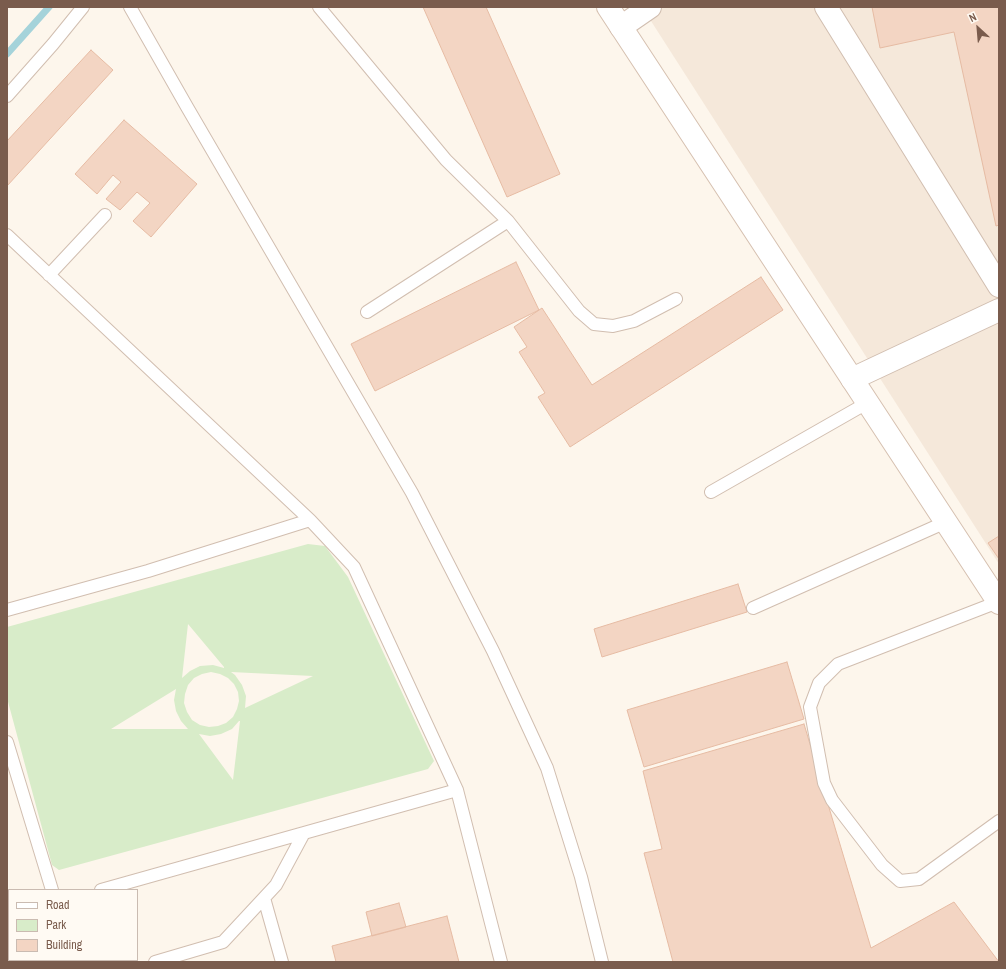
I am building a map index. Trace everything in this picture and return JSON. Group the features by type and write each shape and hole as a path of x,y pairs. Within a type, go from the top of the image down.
{"street":[{"path":"608,7 999,603"},
{"path":"621,28 650,7"},
{"path":"826,7 999,286"},
{"path":"852,379 999,310"}],"lane":[{"path":"7,96 53,44 83,7"},
{"path":"130,7 412,492 494,651 548,768 581,877 602,962"},
{"path":"319,7 446,160 508,221 579,311 594,324 613,326 634,320 676,299"},
{"path":"49,275 105,215"},
{"path":"367,312 508,221"},
{"path":"7,235 310,520 354,567 457,790 501,962"},
{"path":"711,492 867,403"},
{"path":"7,610 148,571 310,520"},
{"path":"753,608 946,522"},
{"path":"999,603 838,664 819,683 810,707 824,783 832,800 882,865 900,881 919,879 999,821"},
{"path":"7,742 52,889"},
{"path":"105,889 457,790"},
{"path":"155,962 223,942 276,885 304,833"},
{"path":"264,898 282,962"}],"shaded area":[{"path":"642,7 999,7 999,564"}],"green space":[{"path":"308,544 325,546 348,577 434,761 428,769 59,870 52,865 7,698 7,627","holes":["188,624 224,668 213,665 200,666 190,671 182,678","211,672 220,674 228,678 234,684 238,692 239,701 237,709 233,717 226,723 209,727 200,725 192,720 187,712 184,703 188,685 194,678","231,672 313,676 245,708 246,696 242,685","176,689 174,700 176,711 181,721 188,729 111,729","240,721 233,780 199,734 210,736 221,734 232,729"]}],"building":[{"path":"423,7 486,7 560,174 507,197"},
{"path":"872,7 999,7 999,225 996,226 954,32 880,48"},
{"path":"91,50 113,70 7,186 7,141"},
{"path":"124,120 197,184 151,237 133,221 150,203 137,192 120,210 106,199 121,182 113,175 97,194 75,174"},
{"path":"516,262 539,310 375,391 351,344"},
{"path":"761,277 783,310 570,447 538,397 545,393 519,352 527,347 514,327 542,308 592,385"},
{"path":"999,536 999,559 988,543"},
{"path":"738,584 747,612 602,657 594,629"},
{"path":"787,662 804,719 644,767 627,710"},
{"path":"804,724 871,948 954,902 999,962 673,962 644,853 662,849 643,771"},
{"path":"399,903 406,927 372,936 366,912"},
{"path":"447,916 459,962 336,962 332,946"}],"waterway":[{"path":"7,54 49,7"}]}
